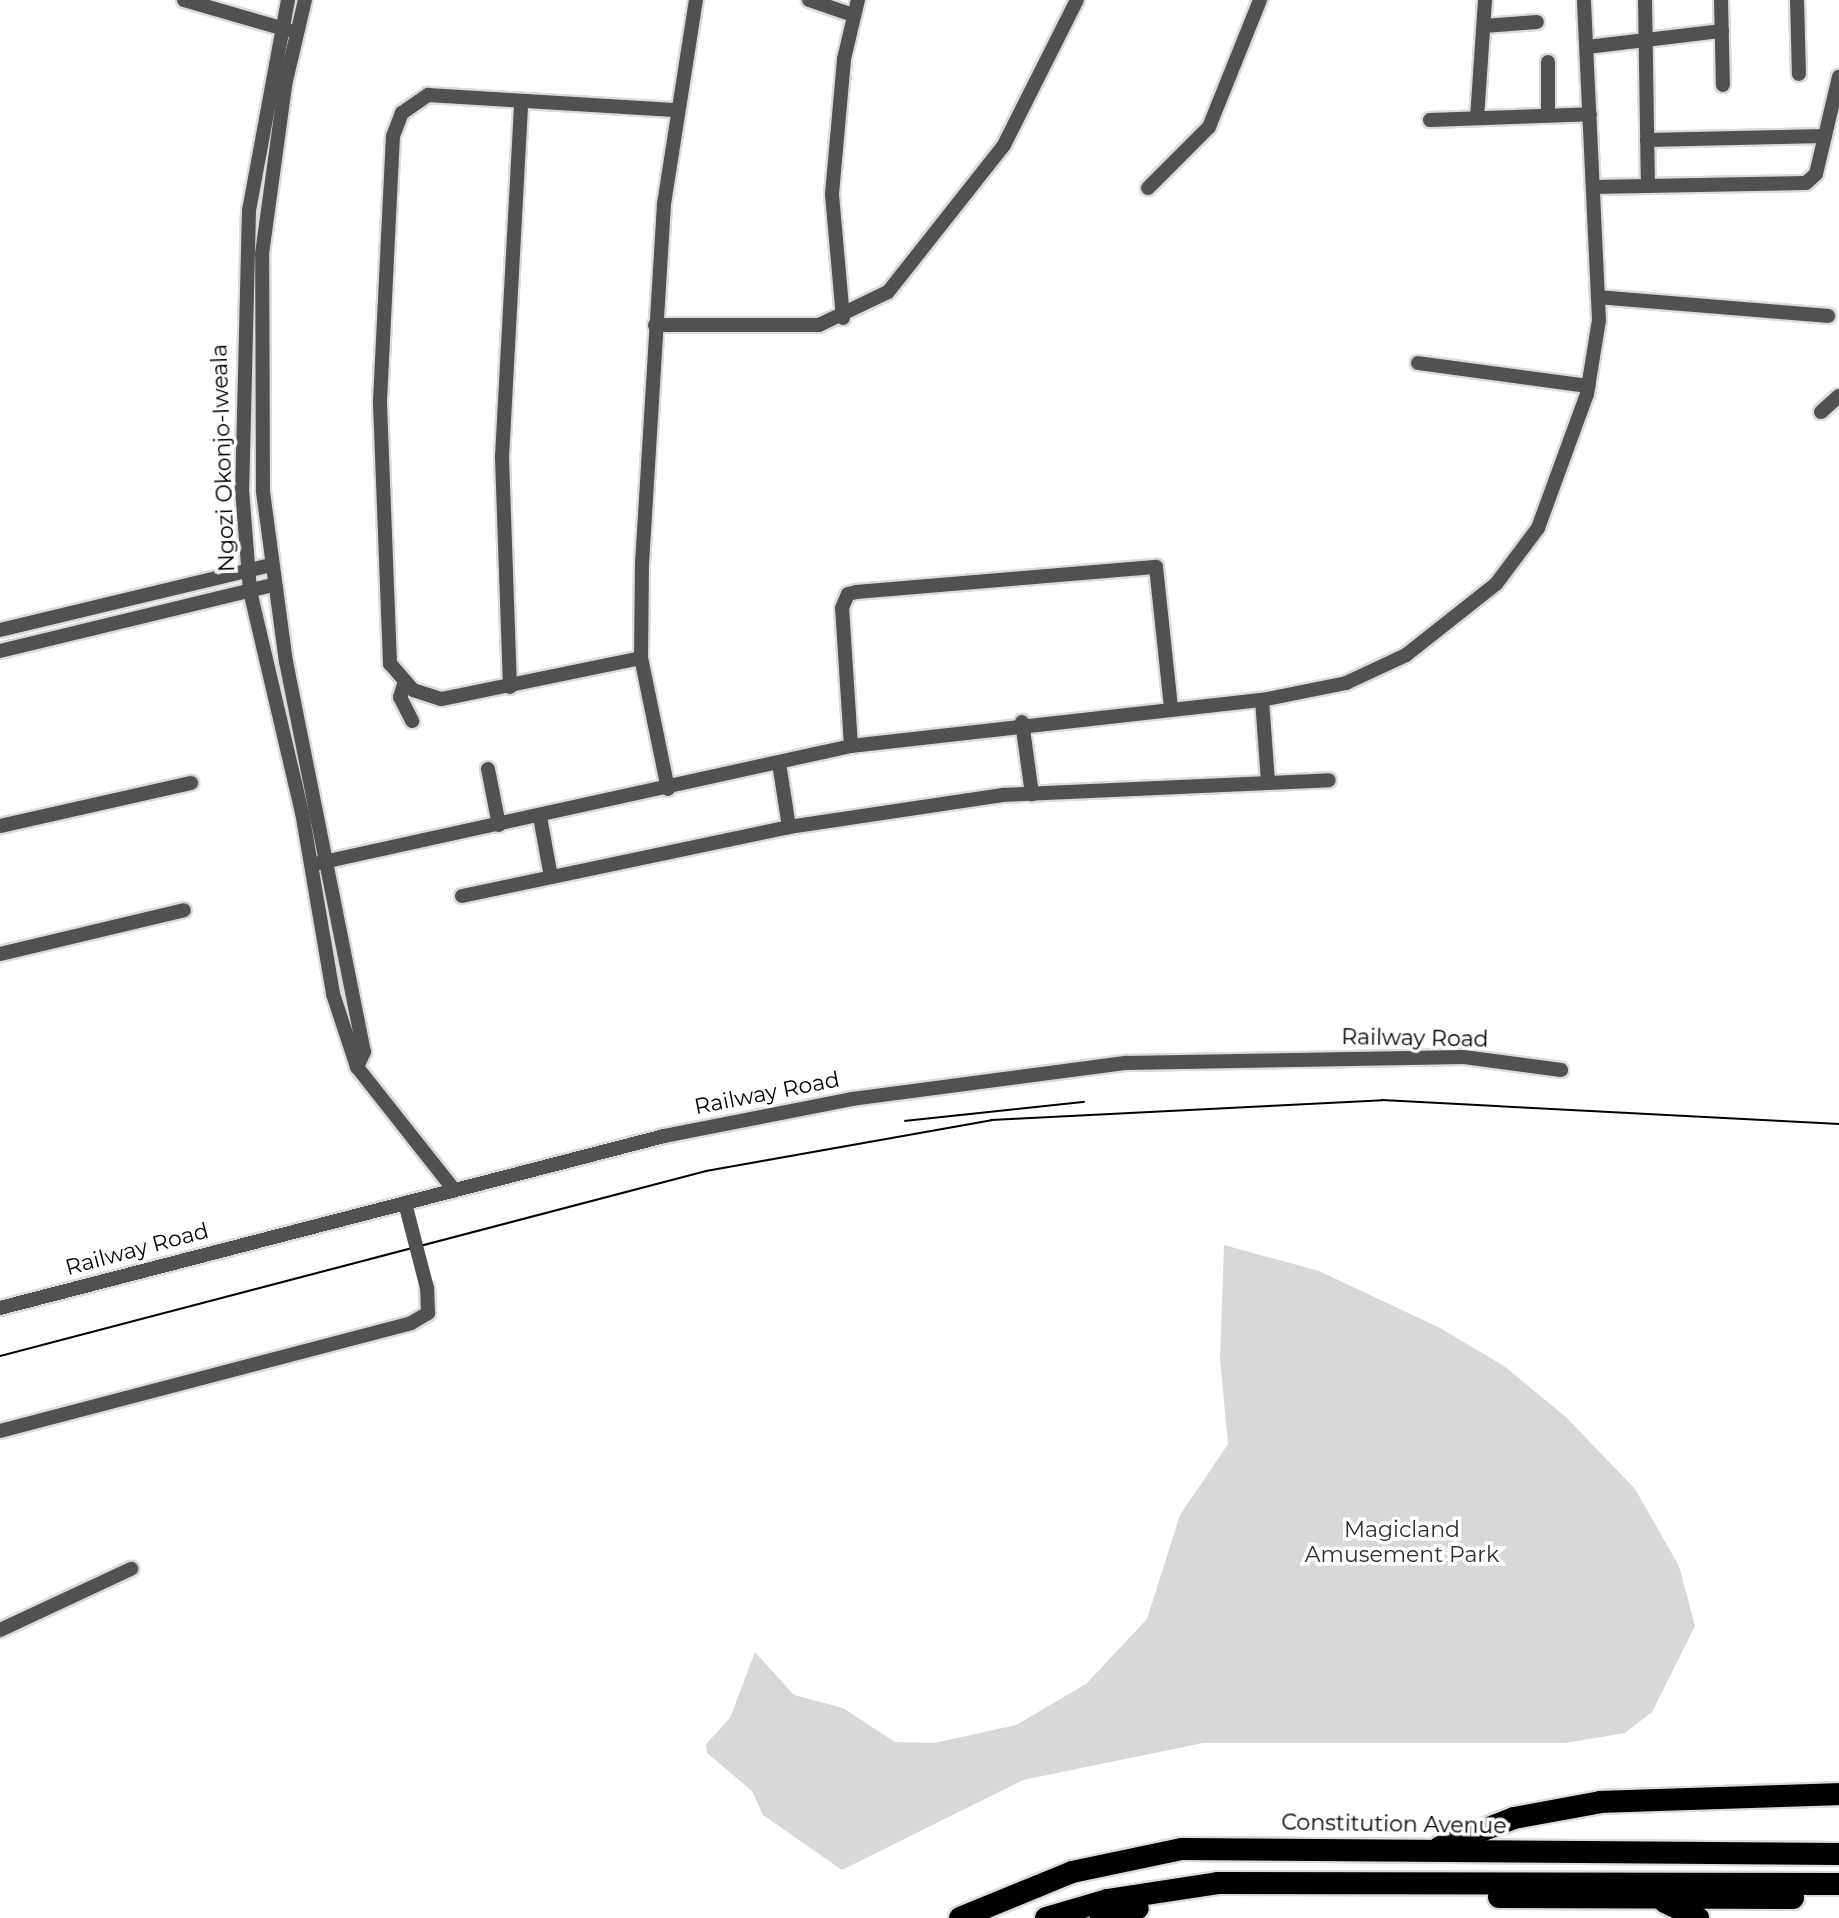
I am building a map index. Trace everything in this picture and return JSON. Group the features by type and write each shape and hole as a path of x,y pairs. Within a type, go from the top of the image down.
{"highway":[{"path":"1430,1851 1514,1818 1601,1802 1839,1794"},
{"name":"Constitution Avenue","path":"960,1918 1072,1872 1182,1849 1839,1854"},
{"path":"1046,1918 1120,1897 1218,1883 1839,1898"},
{"path":"1651,1893 1839,1884"},
{"path":"1101,1918 1230,1896 1601,1890"},
{"path":"1651,1893 1698,1918"}],"street":[{"path":"184,0 296,33"},
{"name":"Ngozi Okonjo-Iweala","path":"288,0 258,136 242,301 248,570 250,591 311,865 346,1053 357,1067 364,1052 273,585 258,333 273,155 305,0"},
{"path":"668,789 641,658 655,325 674,110 696,0"},
{"path":"809,0 853,15"},
{"path":"843,318 832,194 853,15 858,0"},
{"path":"655,325 762,329 843,318 904,276 990,165 1077,0"},
{"path":"1148,188 1209,127 1260,0"},
{"path":"1477,118 1485,0"},
{"path":"311,865 668,789 851,746 1022,722 1262,700 1346,683 1406,655 1496,584 1538,528 1563,475 1588,386 1598,297 1584,0"},
{"path":"1645,0 1648,185"},
{"path":"1721,0 1723,85"},
{"path":"1797,0 1799,74"},
{"path":"1484,26 1537,22"},
{"path":"1587,47 1722,31"},
{"path":"1548,62 1548,115"},
{"path":"1593,187 1806,183 1816,174 1839,77"},
{"path":"641,658 441,699 405,681 384,650 381,532 393,136 410,103 428,95 674,110"},
{"path":"510,687 502,457 521,102"},
{"path":"1430,120 1590,114"},
{"path":"1647,140 1825,136"},
{"path":"1598,297 1828,316"},
{"path":"1418,363 1588,386"},
{"path":"1821,412 1839,396"},
{"path":"0,630 271,565"},
{"path":"851,746 842,608 848,594 857,592 1156,567 1171,707"},
{"path":"0,651 273,585"},
{"path":"405,681 400,697 412,721"},
{"path":"1262,700 1268,782"},
{"path":"1022,722 1032,794"},
{"path":"779,763 789,827"},
{"path":"488,769 499,825"},
{"path":"462,896 789,827 1032,794 1329,780"},
{"path":"0,826 191,783"},
{"path":"540,817 551,877"},
{"path":"0,954 184,910"},
{"name":"Railway Road","path":"0,1308 664,1136 852,1099 1126,1063 1464,1057 1561,1070"},
{"path":"357,1067 454,1190"},
{"path":"0,1431 411,1323 428,1313 427,1288 405,1203"},
{"path":"0,1630 131,1569"}],"green space":[{"name":"Magicland Amusement Park","path":"1224,1245 1319,1271 1440,1328 1504,1366 1566,1417 1635,1489 1679,1566 1695,1626 1652,1712 1625,1733 1565,1743 1203,1743 1023,1780 842,1870 763,1815 752,1791 707,1753 706,1744 730,1718 755,1652 794,1695 843,1708 895,1742 934,1743 1016,1725 1086,1684 1147,1619 1180,1515 1228,1444 1220,1359"}],"tram line":[{"path":"0,1356 706,1171 991,1120 1382,1100 1839,1124"},
{"path":"905,1121 1084,1102"}]}
